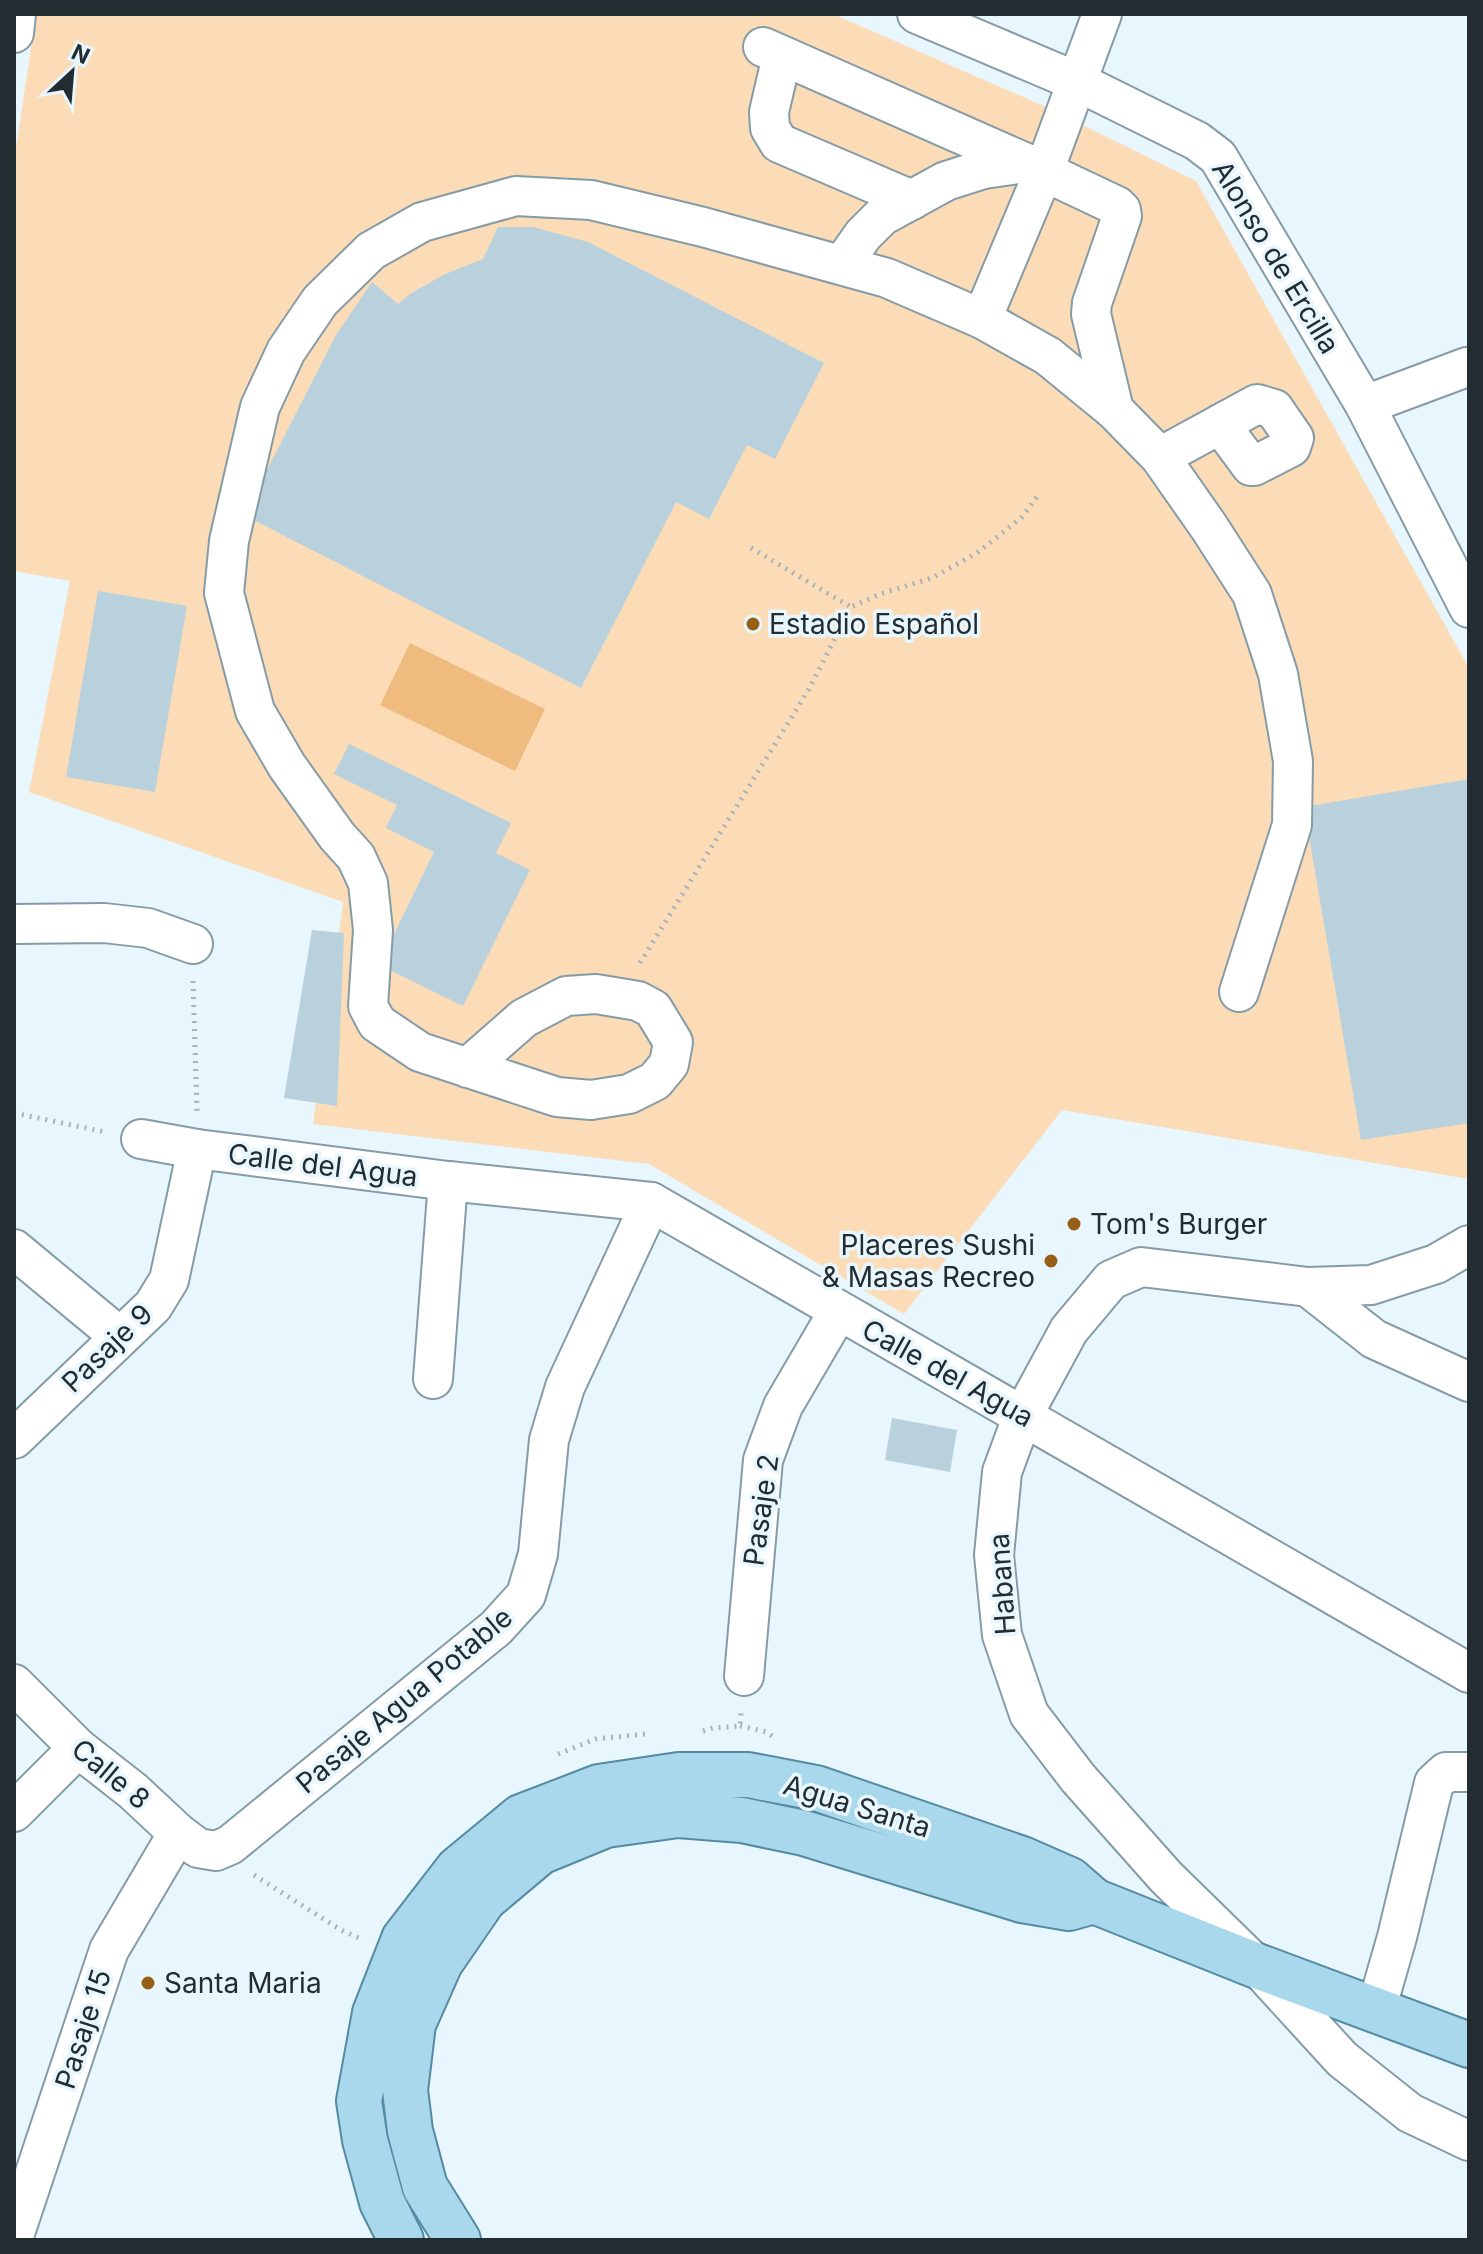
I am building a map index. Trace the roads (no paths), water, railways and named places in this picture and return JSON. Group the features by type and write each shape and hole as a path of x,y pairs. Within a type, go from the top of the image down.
{"main road":[{"name":"Agua Santa","path":"401,2240 382,2202 365,2140 359,2101 375,2013 404,1939 458,1869 521,1817 599,1787 679,1775 748,1775 816,1788 1022,1859 1070,1880 1094,1901 1469,2045"},
{"name":"Agua Santa","path":"458,2240 425,2187 410,2131 405,2090 413,2024 440,1963 484,1899 540,1852 606,1825 678,1815 742,1820 804,1833 1022,1900 1069,1908 1094,1901"}],"street":[{"path":"14,33 16,14"},
{"name":"Alonso de Ercilla","path":"917,14 1078,82 1197,141 1218,157 1237,184 1365,405 1469,608"},
{"path":"982,319 1035,167 1078,82 1102,14"},
{"path":"912,200 779,143 770,128 772,52 1035,167 1121,210 1122,216 1091,314 1114,410"},
{"path":"842,265 863,235 882,216 946,181 984,169 1035,167"},
{"path":"467,1068 524,1018 566,996 596,994 638,1001 653,1009 673,1042 669,1064 655,1081 629,1094 591,1100 557,1097 467,1068 420,1052 377,1023 368,1006 373,930 368,883 356,857 337,836 287,766 255,711 224,593 229,541 260,407 286,351 320,301 371,251 422,222 516,196 591,200 703,227 887,278 982,319 1048,356 1114,410 1160,457 1252,594 1278,674 1293,761 1292,825 1239,992"},
{"path":"1365,405 1467,367"},
{"path":"1160,457 1220,424"},
{"path":"14,924 104,923 148,928 193,944"},
{"name":"Calle del Agua","path":"141,1139 448,1181 651,1202 1469,1673"},
{"name":"Pasaje 9","path":"14,1439 153,1306 169,1280 197,1149"},
{"path":"433,1379 448,1181"},
{"name":"Pasaje Agua Potable","path":"216,1851 230,1845 484,1638 526,1595 538,1554 549,1440 565,1387 651,1202"},
{"name":"Habana","path":"1469,1245 1436,1264 1371,1285 1308,1287 1141,1267 1111,1280 1069,1330 1023,1415 1002,1472 994,1555 1002,1635 1029,1714 1078,1778 1166,1877 1257,1966 1342,2059 1410,2113 1469,2141"},
{"path":"14,1249 120,1337"},
{"path":"1308,1287 1374,1339 1469,1382"},
{"name":"Pasaje 2","path":"744,1676 763,1460 783,1406 838,1312"},
{"name":"Calle 8","path":"14,1684 78,1748 133,1791 178,1833 198,1848 216,1851"},
{"path":"14,1812 78,1748"},
{"path":"1376,2010 1434,1783 1446,1772 1467,1772"},
{"name":"Pasaje 15","path":"14,2236 109,1950 178,1833"}],"place":[{"name":"Estadio Español","path":"753,624"},
{"name":"Tom's Burger","path":"1074,1224"},
{"name":"Placeres Sushi & Masas Recreo","path":"1051,1261"},
{"name":"Santa Maria","path":"148,1983"}]}
